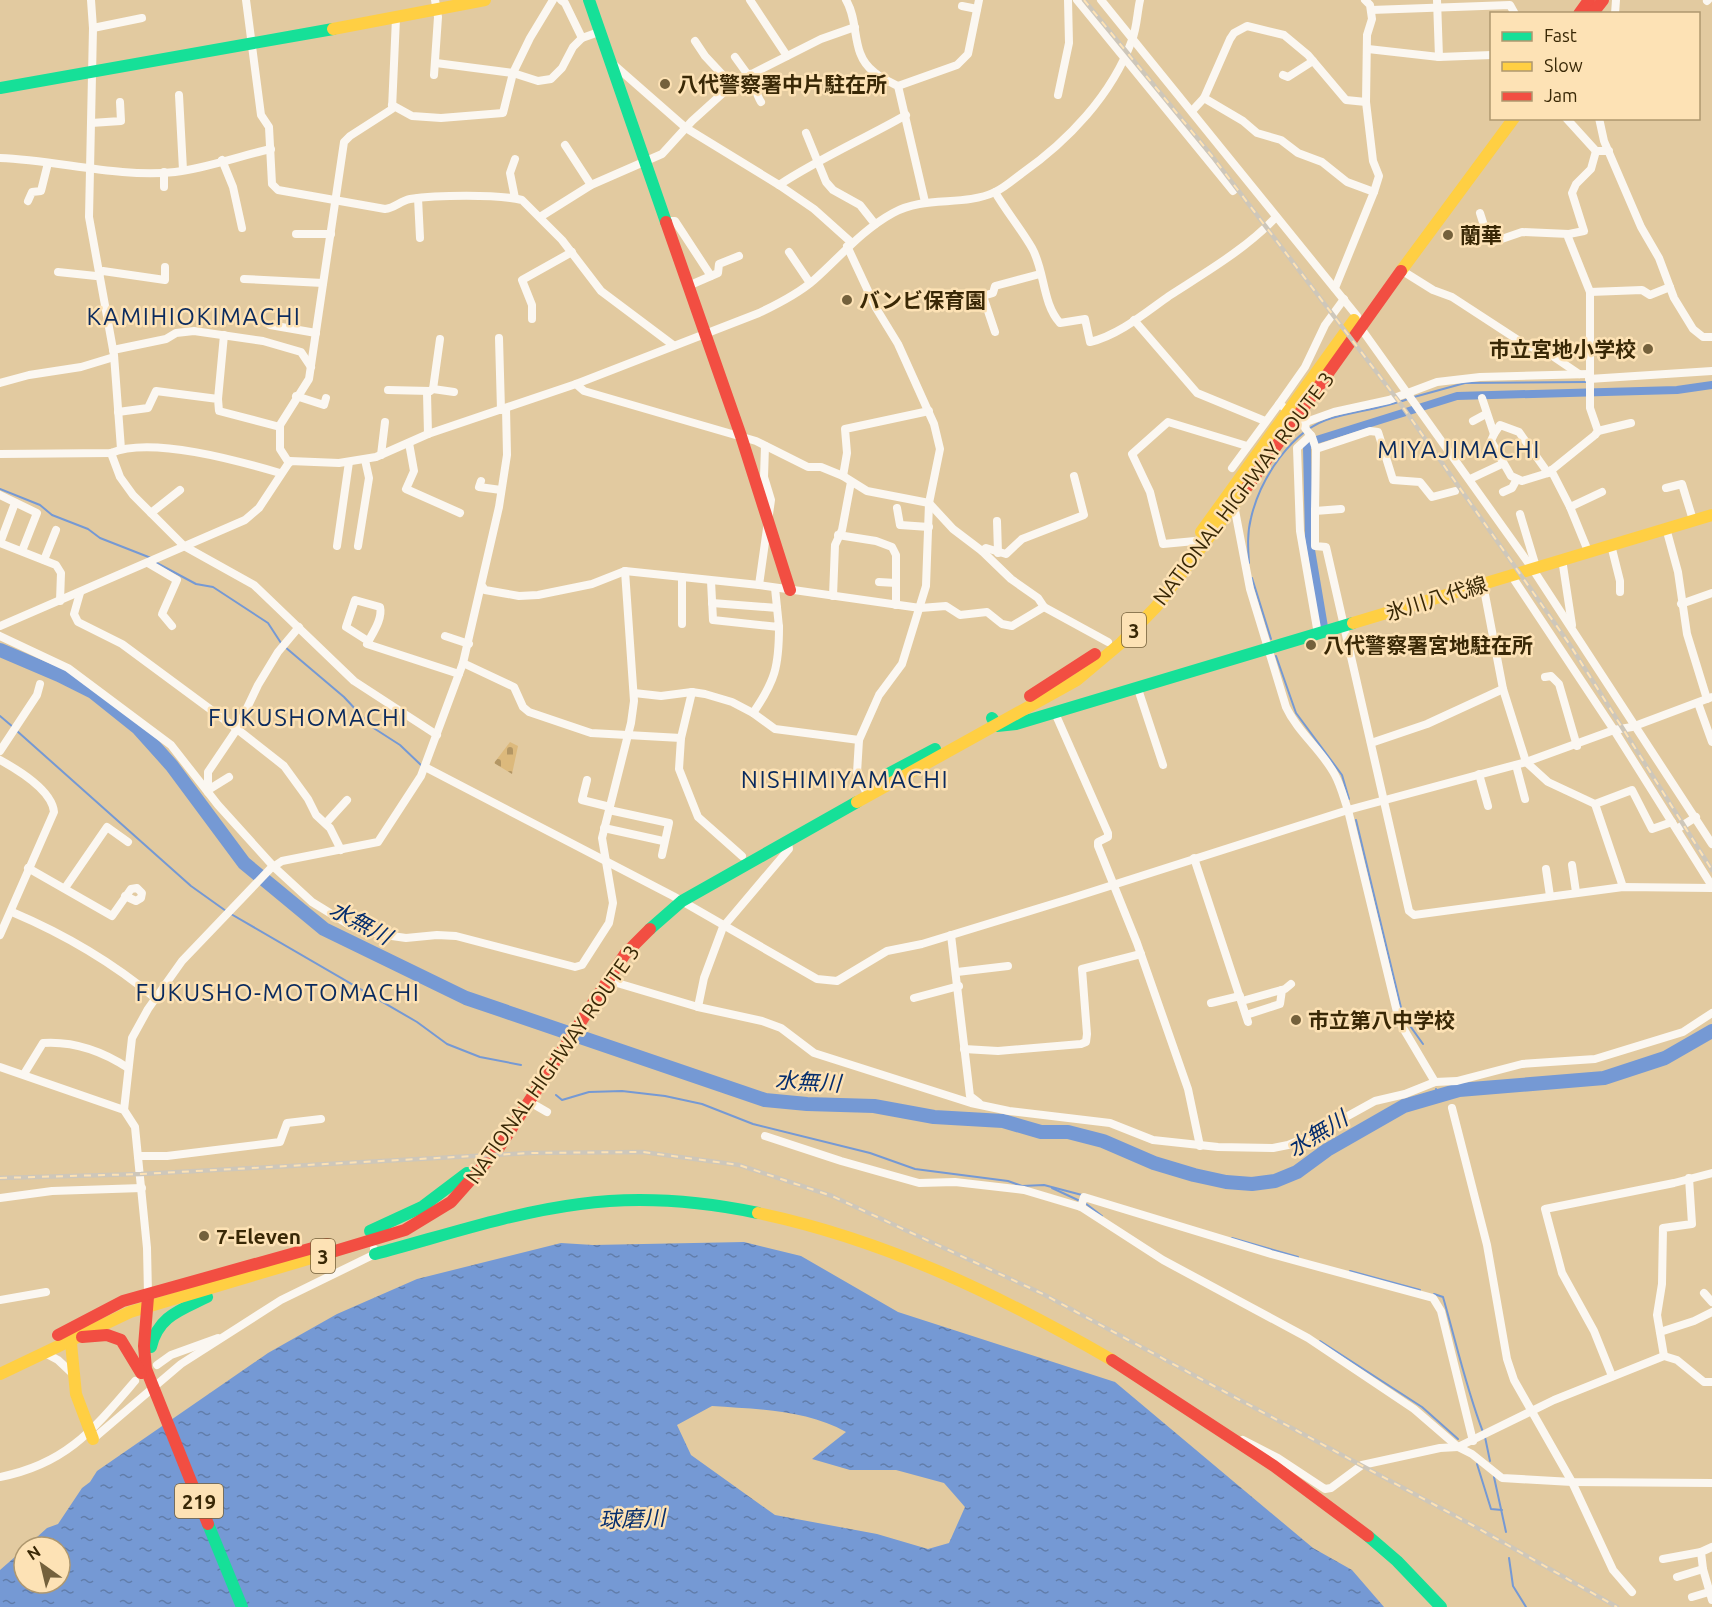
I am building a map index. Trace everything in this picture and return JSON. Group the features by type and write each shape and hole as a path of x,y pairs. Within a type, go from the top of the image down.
{"main road":[{"path":"0,88 396,18 435,4 485,0"},
{"path":"589,0 741,436 790,590"},
{"path":"1594,12 1603,0"},
{"name":"NATIONAL HIGHWAY ROUTE 3","path":"491,1149 601,982 620,945 678,899 742,856 994,722 1023,712 1077,680 1121,643 1156,607 1234,505 1304,428 1359,322 1502,120"},
{"name":"NATIONAL HIGHWAY ROUTE 3","path":"1359,322 1401,270 1513,120"},
{"name":"NATIONAL HIGHWAY ROUTE 3","path":"1023,712 1095,654 1154,596 1195,541 1304,428"},
{"name":"氷川八代線","path":"1023,712 1055,713 1712,515"},
{"name":"NATIONAL HIGHWAY ROUTE 3","path":"678,899 788,842 866,792"},
{"name":"NATIONAL HIGHWAY ROUTE 3","path":"0,1374 43,1352 123,1301 148,1301 374,1247 429,1218 451,1202 528,1101 556,1049"},
{"name":"NATIONAL HIGHWAY ROUTE 3","path":"148,1301 390,1224 438,1198 475,1171"},
{"path":"374,1247 526,1214 607,1201 649,1200 765,1213 897,1253 968,1284 1088,1346 1226,1432 1364,1530 1441,1607"},
{"path":"151,1367 153,1335 165,1316 239,1280"},
{"name":"219","path":"148,1301 144,1346 151,1367 154,1391 242,1607"},
{"path":"91,1436 76,1394 70,1334 123,1338 134,1355 140,1372 154,1391"},
{"name":"NATIONAL HIGHWAY ROUTE 3","path":"0,1366 70,1334"}],"street":[{"path":"92,0 93,71 89,217 114,354 122,449"},
{"path":"246,0 261,115 269,127 272,184 278,190 385,209 394,208 406,200 417,198 515,198 522,200 572,252 602,291 674,345"},
{"path":"392,105 412,116 441,118 497,115 506,109 513,73 530,38 553,0"},
{"path":"561,0 565,3 582,38"},
{"path":"750,0 787,56"},
{"path":"846,0 854,16 857,49 863,60 873,72 898,86 925,202"},
{"path":"1058,95 1069,43 1068,0"},
{"path":"1077,0 1233,192"},
{"path":"1101,0 1344,299 1534,568 1695,817 1709,832 1712,844"},
{"path":"0,626 245,520 259,508 280,473 289,463 365,460 428,434 576,384 759,313 786,299 810,283 874,224 895,212 925,202 969,200 995,192 1040,160 1094,109 1125,57 1133,38 1140,0"},
{"path":"1335,288 1378,177 1372,161 1366,102 1367,35 1372,19 1371,10 1365,0"},
{"path":"434,75 438,17 435,4"},
{"path":"898,86 957,65 968,54 978,4 962,6"},
{"path":"1371,10 1437,4 1511,6"},
{"path":"1437,4 1440,57"},
{"path":"93,28 142,18"},
{"path":"289,463 280,449 280,427 296,396 309,379 344,142 392,110 396,18"},
{"path":"1192,111 1204,98 1230,39 1234,33 1247,26 1284,34 1313,61 1346,100 1366,102"},
{"path":"540,217 591,185 620,171 645,164 662,154 732,85 749,74 821,39 855,27"},
{"path":"436,63 513,73 538,81 551,79 562,68 573,47 582,38 599,32"},
{"path":"695,41 715,68 732,85"},
{"path":"1368,49 1440,57 1490,55"},
{"path":"735,57 749,74 761,102"},
{"path":"610,61 686,128 814,209 850,244 876,308 898,344 929,411 940,449 930,503 926,586 902,664 879,694 859,740 857,773 866,792"},
{"path":"1283,75 1288,78 1313,61"},
{"path":"179,95 183,170"},
{"path":"1204,98 1243,121 1257,133 1281,140 1298,153 1322,162 1347,182 1374,192"},
{"path":"91,123 121,121 120,102"},
{"path":"779,185 817,160 863,140 906,115"},
{"path":"1568,120 1596,151 1609,151"},
{"path":"1599,120 1604,141 1670,287 1693,329 1703,337 1712,337"},
{"path":"806,133 826,182 833,190 860,205 874,224"},
{"path":"565,145 591,185"},
{"path":"0,158 38,159 48,163 164,172 183,170 271,149"},
{"path":"1480,213 1488,238 1492,242 1522,232 1569,234 1584,231 1572,193 1576,184 1591,169 1596,151"},
{"path":"515,159 510,173 515,198"},
{"path":"222,160 233,187 242,228"},
{"path":"28,201 32,192 41,192 48,163"},
{"path":"164,172 164,187"},
{"path":"995,192 1032,249 1056,319 1060,323 1085,319 1090,342 1103,339 1134,320 1229,256 1263,231 1276,217"},
{"path":"417,198 420,238"},
{"path":"665,221 675,221 711,276"},
{"path":"296,234 331,234"},
{"path":"1569,234 1568,237 1590,292 1589,393 1590,408 1598,431"},
{"path":"532,319 532,304 522,280 572,252"},
{"path":"789,252 810,283"},
{"path":"688,286 718,273 719,264 739,256"},
{"path":"58,272 96,276 103,271 165,280 165,267"},
{"path":"1401,270 1433,290 1452,297 1524,344 1551,356 1579,374"},
{"path":"995,332 983,296 993,292 995,286 1040,274"},
{"path":"244,279 323,283"},
{"path":"1590,292 1642,290 1650,295 1670,287"},
{"path":"1344,299 1325,325 1305,367 1304,428 1315,511 1315,546 1326,547 1409,911 1414,915 1623,887 1712,887"},
{"path":"1134,320 1197,393 1265,421 1304,428 1378,432 1393,480 1420,482 1432,497 1455,491"},
{"path":"270,325 316,333"},
{"path":"0,383 29,375 81,367 114,354 166,339 176,333 194,331 263,341 301,352 311,367"},
{"path":"224,335 219,411 280,427"},
{"path":"124,1110 132,1038 155,998 182,961 254,885 282,861 378,842 401,810 425,767 469,644 501,490 507,455 499,338"},
{"path":"428,434 427,393 431,390 440,339"},
{"path":"1318,634 1300,531 1297,448 1304,428 1334,412 1415,401 1437,382 1456,379 1712,371"},
{"path":"576,384 584,391 741,436 808,467 820,467 843,476 867,491 930,503 953,529 982,551 997,568 1038,598 1044,607 1108,642"},
{"path":"388,390 406,388 454,392"},
{"path":"118,412 148,408 156,391 218,399"},
{"path":"296,396 324,405 326,398"},
{"path":"1482,398 1494,434"},
{"path":"843,476 847,453 845,429 929,411"},
{"path":"1473,421 1486,414"},
{"path":"1232,468 1265,421"},
{"path":"381,455 385,422"},
{"path":"1195,541 1163,544 1150,492 1132,454 1168,422 1247,446"},
{"path":"1588,551 1570,507 1550,472 1519,432 1500,425 1491,441 1502,464 1522,481 1550,472 1598,431 1631,423"},
{"path":"409,442 414,471 406,489 460,513"},
{"path":"759,585 771,500 764,477 765,446"},
{"path":"0,454 111,453 122,449 185,450 280,473"},
{"path":"111,453 120,477 184,546 254,585 354,681 437,735"},
{"path":"358,546 369,478 365,460"},
{"path":"337,546 349,462"},
{"path":"1470,479 1502,464"},
{"path":"982,551 986,548 1006,554 1022,539 1084,515 1074,476"},
{"path":"1503,492 1512,488 1517,478"},
{"path":"481,481 479,487 501,490"},
{"path":"833,596 838,535 842,530 851,482"},
{"path":"1666,488 1682,484 1693,520"},
{"path":"151,513 180,490"},
{"path":"1570,507 1602,492"},
{"path":"0,495 37,513 21,551"},
{"path":"15,503 0,543 56,565 61,573 60,601"},
{"path":"1234,505 1250,589 1294,724 1335,773 1348,810 1396,1011 1403,1028 1435,1082"},
{"path":"897,508 900,525 929,527"},
{"path":"1315,511 1341,509"},
{"path":"1520,514 1534,568"},
{"path":"997,521 998,553"},
{"path":"425,767 678,899 723,927 817,979 837,981 887,951 951,935 1194,858 1260,840 1348,810 1526,762 1577,746 1614,730 1637,726 1710,698 1681,604 1678,572 1666,528"},
{"path":"44,560 56,530"},
{"path":"838,535 876,541 892,547 896,555 896,605"},
{"path":"1611,545 1620,581 1620,592"},
{"path":"1562,559 1573,629"},
{"path":"148,563 177,580 162,614 172,626"},
{"path":"482,586 485,590 493,592 538,595 592,585 625,571 759,585 920,608 946,606 960,615 987,612 1002,624 1012,626 1044,607"},
{"path":"0,636 68,668 131,712 171,745 272,868 312,902 351,926 378,934 406,938 437,934 456,936 575,968 582,965 609,923 612,896 602,838 628,735 634,693 625,571"},
{"path":"1511,575 1614,730 1712,887"},
{"path":"681,577 682,624"},
{"path":"711,581 713,621 779,627"},
{"path":"879,582 896,583"},
{"path":"1483,584 1503,689 1526,762 1548,782 1595,804 1632,790 1652,828 1674,826 1695,817"},
{"path":"753,713 772,686 779,650 775,588"},
{"path":"80,593 74,614 78,622 122,644 284,766 308,799 316,815 326,823 341,850"},
{"path":"1681,604 1712,593"},
{"path":"368,641 382,611 380,607 355,600 346,627 368,641 367,644 459,674"},
{"path":"712,603 777,608"},
{"path":"208,791 208,772 237,729 258,685 299,627"},
{"path":"446,636 469,644"},
{"path":"463,663 514,687 523,707 536,716 591,733 681,738"},
{"path":"1545,677 1551,676 1559,684 1577,746"},
{"path":"0,751 38,695 40,684"},
{"path":"1138,688 1163,765"},
{"path":"1371,743 1427,724 1503,689"},
{"path":"634,693 661,696 692,692 732,702 753,713 775,729 859,740"},
{"path":"692,692 681,738 680,769 698,817 742,856"},
{"path":"1698,703 1712,742"},
{"path":"1055,713 1108,833 1108,837 1098,842 1098,846 1141,954 1188,1089 1200,1146"},
{"path":"0,759 46,793 53,804 51,819 0,935"},
{"path":"1516,765 1525,799"},
{"path":"1479,774 1488,806"},
{"path":"208,791 230,777"},
{"path":"587,780 582,800 669,823 663,841 662,855"},
{"path":"326,823 347,800"},
{"path":"1595,804 1623,887"},
{"path":"65,888 107,827 128,843"},
{"path":"604,828 663,841"},
{"path":"698,1007 704,978 723,927 789,849 788,842"},
{"path":"1194,858 1241,998 1247,1018 1280,1004 1287,987 1241,998 1211,1003"},
{"path":"1572,865 1576,892"},
{"path":"28,868 112,916 125,896"},
{"path":"1546,869 1550,896"},
{"path":"12,912 75,942 124,973 155,998"},
{"path":"951,935 959,986 970,1096 981,1105"},
{"path":"964,1049 998,1051 1086,1042 1082,969 1141,954"},
{"path":"957,972 1008,966"},
{"path":"601,982 772,1024 781,1028 814,1053 981,1105 1110,1123 1153,1140 1200,1146 1273,1148 1288,1145 1317,1133 1375,1101 1405,1094 1435,1082 1457,1081 1522,1064 1595,1059 1683,1032 1712,1013"},
{"path":"914,998 959,986"},
{"path":"24,1074 43,1043 60,1042 84,1047 128,1068"},
{"path":"0,1066 124,1110 135,1127 142,1188 148,1301"},
{"path":"528,1101 547,1112"},
{"path":"1452,1107 1487,1245 1514,1380 1572,1482 1613,1570 1632,1592"},
{"path":"138,1156 166,1156 280,1142 287,1123 321,1119"},
{"path":"765,1137 920,1183 956,1182 1024,1190 1081,1207 1162,1260 1308,1338 1414,1409 1458,1447 1472,1454 1502,1478 1572,1482 1712,1483"},
{"path":"1612,1376 1594,1331 1562,1273 1545,1209 1712,1173"},
{"path":"1664,1356 1657,1315 1662,1284 1663,1228 1692,1224 1689,1178"},
{"path":"0,1198 52,1191 142,1188"},
{"path":"1081,1207 1084,1197 1271,1254 1432,1298 1442,1311 1473,1441"},
{"path":"0,1477 34,1468 57,1458 154,1391 181,1364 281,1300 374,1247"},
{"path":"0,1300 46,1292"},
{"path":"1704,1293 1712,1302"},
{"path":"1660,1332 1694,1321 1712,1312"},
{"path":"151,1367 171,1355 227,1335"},
{"path":"43,1352 74,1375"},
{"path":"1226,1432 1253,1444 1325,1489 1339,1484 1362,1465 1440,1448 1458,1447 1554,1400 1664,1356 1677,1360 1704,1382 1712,1382"},
{"path":"91,1436 135,1381"},
{"path":"1663,1559 1701,1552 1712,1547"},
{"path":"1692,1597 1710,1596 1701,1552"},
{"path":"1677,1577 1703,1569"}],"green space":[{"path":"510,742 518,746 512,774 494,763"}],"water":[{"name":"球磨川","path":"744,1242 801,1256 898,1312 1115,1382 1313,1548 1352,1570 1384,1607 0,1607 0,1570 12,1560 12,1595 72,1595 72,1535 39,1535 47,1528 58,1524 82,1488 90,1482 97,1471 268,1353 337,1314 417,1279 561,1243 593,1245","holes":["712,1406 763,1410 815,1419 846,1432 812,1459 850,1470 896,1470 944,1483 965,1507 949,1543 928,1549 877,1534 775,1515 691,1455 677,1425"]}],"waterway":[{"path":"1414,397 1465,383 1586,382"},
{"path":"1324,627 1309,538 1307,447 1310,442 1457,396 1677,390 1712,385"},
{"path":"1249,563 1249,529 1255,503 1270,472 1291,444 1317,424 1332,418 1408,399"},
{"path":"0,489 40,505 52,515 88,529 100,538 151,558"},
{"path":"155,562 196,584 213,587 268,623 281,643"},
{"path":"1252,578 1271,639"},
{"path":"285,647 344,697 372,727 400,745 422,766"},
{"name":"水無川","path":"0,650 93,692 138,728 172,766 244,863 324,929 466,998 765,1100 874,1106 934,1117 1003,1121 1041,1132 1068,1132 1103,1141 1154,1163 1194,1175 1226,1182 1252,1184 1275,1181 1297,1172 1327,1150 1404,1106 1459,1090 1604,1078 1665,1058 1712,1031"},
{"path":"1276,656 1296,713 1342,775 1349,799"},
{"path":"0,716 13,727"},
{"path":"17,731 191,886 226,911"},
{"path":"1356,820 1403,1016 1423,1044"},
{"path":"231,914 417,1022 447,1044 480,1057 521,1065"},
{"path":"1436,1089 1437,1095"},
{"path":"556,1095 562,1100 589,1092 622,1091 665,1096 702,1104 753,1124 870,1153 915,1169 1008,1181 1022,1186 1044,1185 1082,1195"},
{"path":"1052,1188 1080,1201"},
{"path":"1085,1203 1102,1216"},
{"path":"1232,1238 1298,1257"},
{"path":"1350,1271 1420,1290"},
{"path":"1434,1294 1443,1297 1466,1382 1483,1432"},
{"path":"1320,1341 1422,1407 1458,1439"},
{"path":"1485,1437 1490,1461"},
{"path":"1477,1464 1491,1509 1502,1510"},
{"path":"1494,1477 1506,1532"},
{"path":"1509,1558 1513,1586 1526,1607"}],"railway":[{"path":"1084,0 1212,156 1400,403 1570,645 1712,870"},
{"path":"0,1178 141,1174 529,1153 643,1152 739,1165 832,1196 1043,1294 1474,1526 1617,1607"}],"traffic: fast":[{"path":"589,0 666,222"},
{"path":"0,88 333,29"},
{"path":"992,718 997,726 1016,724 1353,623"},
{"path":"888,774 935,749"},
{"path":"650,929 682,901 857,802"},
{"path":"370,1231 422,1207 467,1173"},
{"path":"375,1254 528,1213 580,1204 625,1200 669,1201 714,1205 758,1213"},
{"path":"151,1347 154,1336 165,1321 180,1310 207,1297"},
{"path":"208,1524 242,1607"},
{"path":"1368,1536 1397,1561 1441,1607"}],"traffic: slow":[{"path":"333,29 485,0"},
{"path":"1401,271 1513,120"},
{"path":"1201,532 1354,320"},
{"path":"857,802 1077,680 1121,643 1156,607 1247,487"},
{"path":"1353,623 1712,515"},
{"path":"758,1213 851,1238 941,1272 1027,1313 1112,1360"},
{"path":"0,1374 130,1312 335,1251"},
{"path":"70,1333 76,1394 93,1439"}],"traffic: jam":[{"path":"1580,12 1589,0"},
{"path":"1594,12 1603,0"},
{"path":"666,222 741,436 790,590"},
{"path":"1247,487 1401,271"},
{"path":"1030,696 1095,654"},
{"path":"335,1251 405,1230 451,1202 498,1149 625,954 650,929"},
{"path":"58,1335 123,1301 327,1244"},
{"path":"148,1297 144,1346 146,1369 208,1524"},
{"path":"82,1337 107,1335 121,1340 141,1373"},
{"path":"1112,1360 1274,1466 1368,1536"}],"place":[{"name":"八代警察署中片駐在所","path":"665,84"},
{"name":"蘭華","path":"1448,235"},
{"name":"バンビ保育園","path":"847,300"},
{"name":"市立宮地小学校","path":"1648,349"},
{"name":"八代警察署宮地駐在所","path":"1311,645"},
{"name":"市立第八中学校","path":"1296,1020"},
{"name":"7-Eleven","path":"204,1236"}],"district":[{"name":"KAMIHIOKIMACHI","path":"194,316"},
{"name":"MIYAJIMACHI","path":"1459,449"},
{"name":"FUKUSHOMACHI","path":"308,717"},
{"name":"NISHIMIYAMACHI","path":"845,779"},
{"name":"FUKUSHO-MOTOMACHI","path":"278,992"}]}
